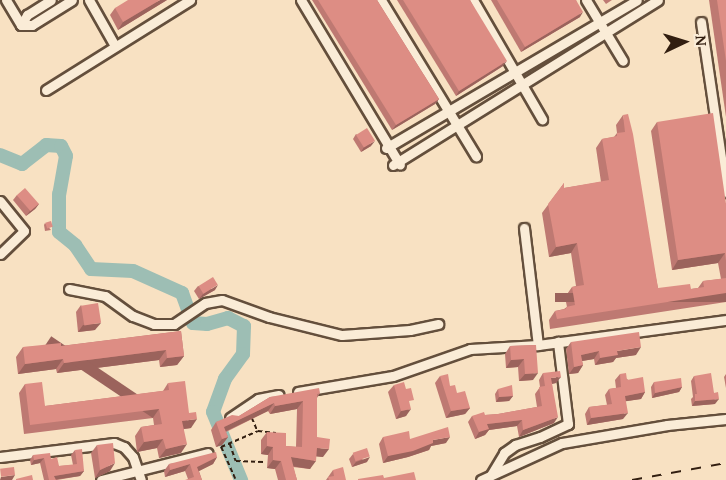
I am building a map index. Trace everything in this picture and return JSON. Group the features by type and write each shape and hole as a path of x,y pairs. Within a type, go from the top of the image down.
{"street":[{"path":"6,0 21,25"},
{"path":"21,25 27,15 51,0"},
{"path":"21,25 32,25 72,0"},
{"path":"89,0 116,46"},
{"path":"46,90 190,0"},
{"path":"301,0 397,164 658,0"},
{"path":"381,0 476,156"},
{"path":"472,0 542,119"},
{"path":"586,0 623,61"},
{"path":"387,147 637,0"},
{"path":"701,22 726,192"},
{"path":"0,201 24,231 21,237 0,254"},
{"path":"524,228 538,345"},
{"path":"69,289 105,296 133,316 154,324 174,324 206,303 222,300 269,317 342,335 410,330 438,324"},
{"path":"230,418 258,399 393,376 470,348 538,345 726,320"},
{"path":"558,342 568,424 571,427 571,441"},
{"path":"480,480 562,443 726,419"},
{"path":"491,475 504,453 515,445 568,424"},
{"path":"0,457 114,443 124,447 133,457 140,475"},
{"path":"101,480 140,475 208,453"}],"path":[{"path":"248,411 258,431"},
{"path":"235,479 221,447 258,431 277,433"},
{"path":"229,443 236,461 264,462"}],"building":[{"path":"128,0 160,0 123,22 115,8"},
{"path":"318,0 377,0 439,99 396,125"},
{"path":"403,0 470,0 507,61 459,91"},
{"path":"497,0 576,0 583,12 525,47"},
{"path":"717,0 726,0 726,61"},
{"path":"713,113 726,204 726,261 725,253 678,260 657,122"},
{"path":"628,114 658,288 690,284 691,289 704,287 703,281 726,278 726,293 557,319 555,311 575,305 572,287 584,285 577,243 556,247 548,204 564,183 564,188 609,180 602,139 625,132 623,115"},
{"path":"367,128 375,141 364,148 356,135"},
{"path":"25,188 39,204 30,211 17,195"},
{"path":"51,221 53,227 47,229 45,223"},
{"path":"213,277 218,285 203,294 199,286"},
{"path":"98,303 101,323 84,325 81,306"},
{"path":"181,331 184,356 167,358 166,350 64,363 63,359 25,364 23,347 61,343 61,346"},
{"path":"639,332 641,347 617,351 618,355 600,358 599,351 581,355 583,365 574,367 571,342"},
{"path":"536,345 538,373 525,374 524,359 511,360 510,346"},
{"path":"560,371 561,377 551,378 558,417 523,430 522,420 487,424 489,429 479,432 472,416 484,412 485,415 498,414 542,406 539,387 545,386 543,373"},
{"path":"626,373 627,380 643,377 645,392 625,396 628,413 591,418 589,407 612,404 609,389 621,387 620,374"},
{"path":"711,373 714,393 718,392 719,399 695,401 695,394 697,394 694,376"},
{"path":"448,374 450,386 455,385 457,393 465,391 470,408 451,411 440,376"},
{"path":"681,378 682,387 655,393 654,382"},
{"path":"185,381 189,413 196,412 197,419 182,421 187,444 166,449 163,439 144,442 141,427 162,424 159,409 30,425 25,384 42,382 45,406 169,390 168,383"},
{"path":"404,382 406,389 411,388 414,400 409,401 411,409 401,411 394,385"},
{"path":"512,385 513,396 499,397 498,389"},
{"path":"319,388 317,437 330,439 329,449 317,448 316,461 291,457 297,480 286,480 281,461 273,460 273,447 267,446 267,432 286,433 286,446 302,447 303,401 275,406 274,403 224,427 228,437 222,439 216,422 232,415 239,416 270,397"},
{"path":"448,427 450,437 433,440 433,443 413,451 388,456 383,437 409,431 410,439"},
{"path":"113,443 115,463 100,470 97,445"},
{"path":"367,448 370,457 356,461 353,453"},
{"path":"82,449 84,471 54,476 56,480 49,480 44,458 34,460 33,455 50,453 51,459 57,457 59,466 77,464 75,450"},
{"path":"216,452 217,457 197,467 202,480 185,480 194,477 190,464 170,470 169,464"},
{"path":"14,467 15,475 1,477 0,469"},
{"path":"343,467 346,480 329,480 328,477 334,476 333,470"},
{"path":"414,472 416,480 358,480 383,475 384,478"},
{"path":"32,475 33,480 16,480 16,479"}],"waterway":[{"path":"0,155 22,164 46,145 61,146 66,156 59,194 59,232 75,245 91,269 133,271 182,293 193,323 207,324 228,318 244,326 243,354 225,379 213,412 241,480"}],"railway":[{"path":"632,480 726,463"}]}
